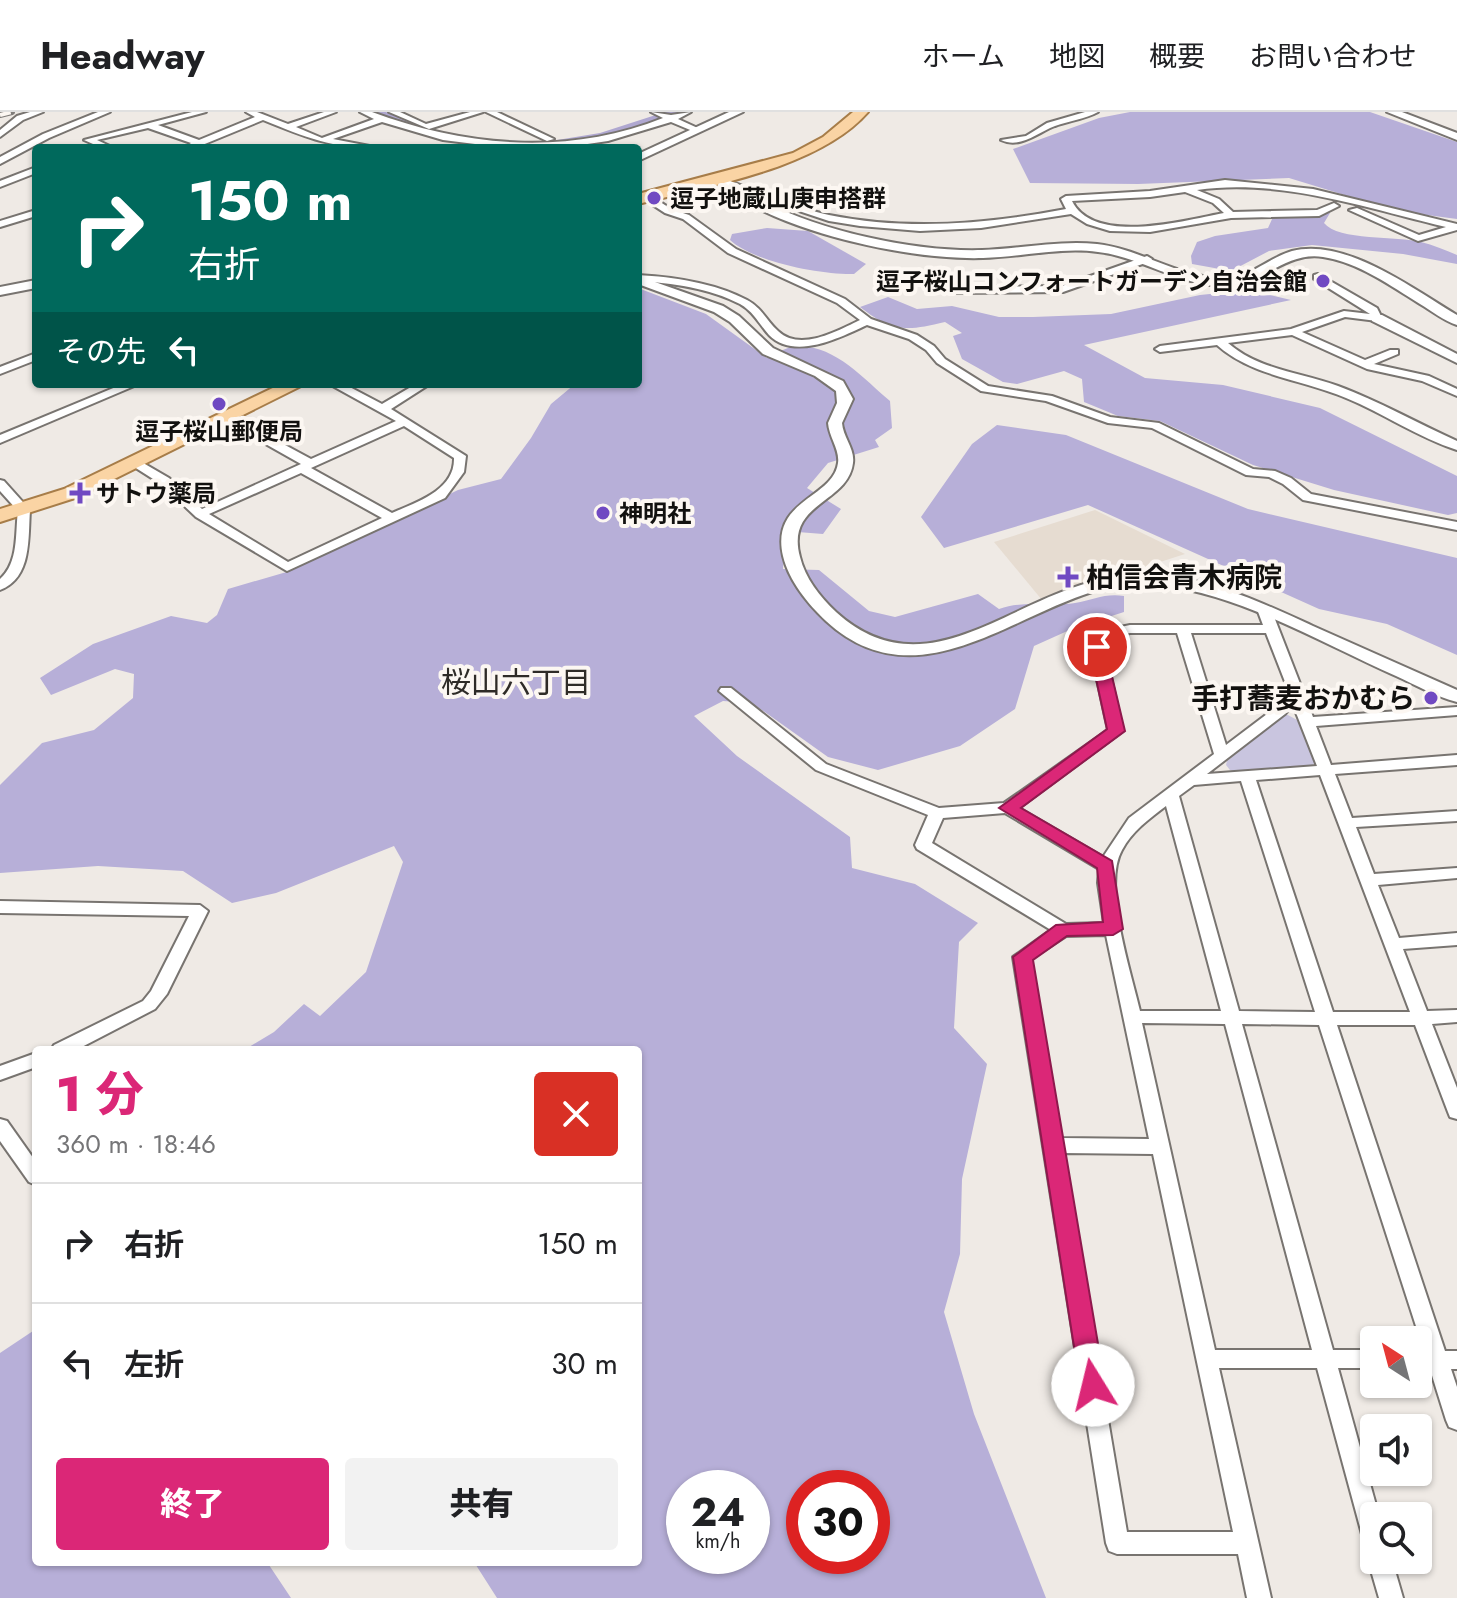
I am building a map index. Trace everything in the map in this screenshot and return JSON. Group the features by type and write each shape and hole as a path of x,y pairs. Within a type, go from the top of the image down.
{"main road":[{"path":"642,197 807,152 861,112"},
{"path":"0,516 71,493 288,388"}],"street":[{"path":"0,134 20,118 39,112"},
{"path":"0,161 46,136 106,112"},
{"path":"79,144 202,112"},
{"path":"250,112 320,140 348,144"},
{"path":"286,128 332,112"},
{"path":"364,112 449,141 488,144"},
{"path":"393,112 429,126 483,137 550,139 603,130 657,112 698,130"},
{"path":"429,126 479,112"},
{"path":"490,112 550,139"},
{"path":"554,144 602,139 687,112"},
{"path":"642,156 738,112"},
{"path":"1005,140 1028,138 1050,125 1094,112"},
{"path":"1392,112 1457,137"},
{"path":"194,144 263,117"},
{"path":"310,144 381,119"},
{"path":"147,125 197,142"},
{"path":"88,140 99,144"},
{"path":"0,184 32,172"},
{"path":"715,178 759,196 833,219 926,229 1000,225 1072,211 1109,226 1152,231 1231,215 1319,213 1345,200"},
{"path":"1072,211 1066,199 1189,190 1225,183 1313,192 1456,227"},
{"path":"1189,190 1216,201 1231,215"},
{"path":"759,196 759,204 780,214 864,240 911,250 982,254 1076,247 1117,251 1147,259 1188,277 1230,282 1254,277 1285,256 1318,252 1362,267 1457,321"},
{"path":"642,199 686,217 732,251 841,301 867,321 913,337 930,348 941,361 985,389 1048,398 1108,420 1155,425 1250,472 1271,474 1287,481 1307,497 1457,526"},
{"path":"1334,206 1369,215 1418,238 1456,227"},
{"path":"0,224 32,214"},
{"path":"946,290 1063,289 1147,259"},
{"path":"1318,277 1373,310 1377,318"},
{"path":"642,279 681,283 740,301 754,309 778,337 786,341 820,342 867,321"},
{"path":"642,281 719,310 740,324 758,345 828,378 845,392 846,400 835,421 836,433 847,458 844,469 794,522 788,545 791,564 798,578 850,633 870,643 894,649 946,647 1089,587 1119,581 1149,580 1207,587 1264,609 1457,697"},
{"path":"0,291 32,285"},
{"path":"1160,349 1293,332 1344,314 1377,318 1457,359"},
{"path":"1293,332 1365,364 1425,378 1457,393"},
{"path":"1219,341 1228,351 1255,367 1330,387 1457,446"},
{"path":"1365,364 1394,352"},
{"path":"0,371 32,358"},
{"path":"0,439 123,388"},
{"path":"134,463 165,481 200,514 287,567 441,495 462,467 460,456 405,421 343,388"},
{"path":"383,409 417,388"},
{"path":"227,418 392,518"},
{"path":"200,514 405,421"},
{"path":"0,484 24,510 20,563 13,576 0,586"},
{"path":"1264,609 1456,1105"},
{"path":"1183,629 1222,757"},
{"path":"726,691 821,767 937,813 1008,808 1116,731 1097,647 1099,640 1115,630 1272,629"},
{"path":"1259,1598 1113,929 1105,865 1118,841 1135,822 1280,711 1295,694"},
{"path":"1309,722 1457,711"},
{"path":"1193,780 1457,760"},
{"path":"1247,777 1457,1420"},
{"path":"1171,796 1364,1502"},
{"path":"1008,808 1105,865"},
{"path":"937,813 923,845 1063,930"},
{"path":"1346,823 1457,816"},
{"path":"1368,880 1457,873"},
{"path":"0,907 200,911 158,994 149,1005 68,1046"},
{"path":"1113,929 1063,930 1022,957 1117,1543 1247,1543"},
{"path":"1393,944 1457,939"},
{"path":"1132,1017 1421,1019 1457,1016"},
{"path":"0,1073 32,1061"},
{"path":"0,1126 32,1171"},
{"path":"1054,1145 1161,1147"},
{"path":"1207,1359 1360,1359"},
{"path":"1384,1574 1391,1598"}],"shaded area":[{"path":"371,112 386,112 448,134 545,142 600,133 665,112 680,112 601,138 554,144 451,139"},
{"path":"1130,112 1370,112 1457,142 1457,219 1397,211 1289,178 1138,184 1030,183 1013,149 1099,118"},
{"path":"1330,213 1324,223 1331,229 1355,235 1426,243 1457,255 1457,264 1403,254 1312,245 1269,251 1231,271 1192,264 1191,256 1197,242 1215,236 1268,228 1273,217"},
{"path":"767,228 808,231 866,264 854,274 807,269 755,255 730,240 732,234"},
{"path":"642,290 706,314 767,358 791,347 806,347 833,355 890,401 892,428 875,440 879,447 828,463 807,488 841,509 823,534 785,531 783,569 819,570 869,611 895,617 978,594 999,609 1124,596 1124,612 1074,628 1034,646 1015,709 960,746 878,770 828,757 752,703 723,701 694,716 737,756 850,837 852,868 915,884 978,923 959,942 954,1028 987,1064 962,1179 960,1254 944,1312 974,1414 1046,1598 497,1598 477,1566 642,1566 642,1046 251,1046 274,1032 304,1004 320,1016 366,972 403,862 394,846 276,893 232,903 183,871 98,866 0,873 0,785 42,743 94,730 133,698 134,674 115,669 51,695 40,678 93,644 171,616 207,623 217,615 228,589 290,571 458,490 501,479 551,404 570,388 642,388"},
{"path":"1249,290 1291,300 1084,345 1145,378 1223,385 1320,408 1457,476 1457,513 1448,515 1334,490 1253,465 1160,421 1118,416 1084,402 1082,379 1064,371 1017,384 1003,382 962,359 953,336 962,333 945,322 901,328 882,322 860,307 888,297 917,309 952,306 999,317 1111,314 1200,295"},
{"path":"997,425 1066,435 1248,509 1457,558 1457,655 1387,624 1319,609 1088,505 944,548 921,517 972,444"},
{"name":"柏信会青木病院","path":"1095,510 1185,554 1042,600 994,542"},
{"path":"1286,714 1299,721 1316,762 1307,769 1239,773 1230,770 1227,761"},
{"path":"32,1332 32,1566 270,1566 291,1598 0,1598 0,1353"}],"railway":[{"path":"0,115 12,112"}],"place":[{"name":"逗子地蔵山庚申搭群","path":"654,198"},
{"name":"逗子桜山コンフォートガーデン自治会館","path":"1323,281"},
{"name":"逗子桜山郵便局","path":"219,404"},
{"name":"サトウ薬局","path":"80,493"},
{"name":"神明社","path":"603,513"},
{"name":"柏信会青木病院","path":"1068,577"},
{"name":"手打蕎麦おかむら","path":"1431,698"}],"district":[{"name":"桜山六丁目","path":"516,682"}],"route":[{"path":"1093,1385 1022,957 1063,930 1113,929 1105,865 1008,808 1116,731 1097,647"}]}
